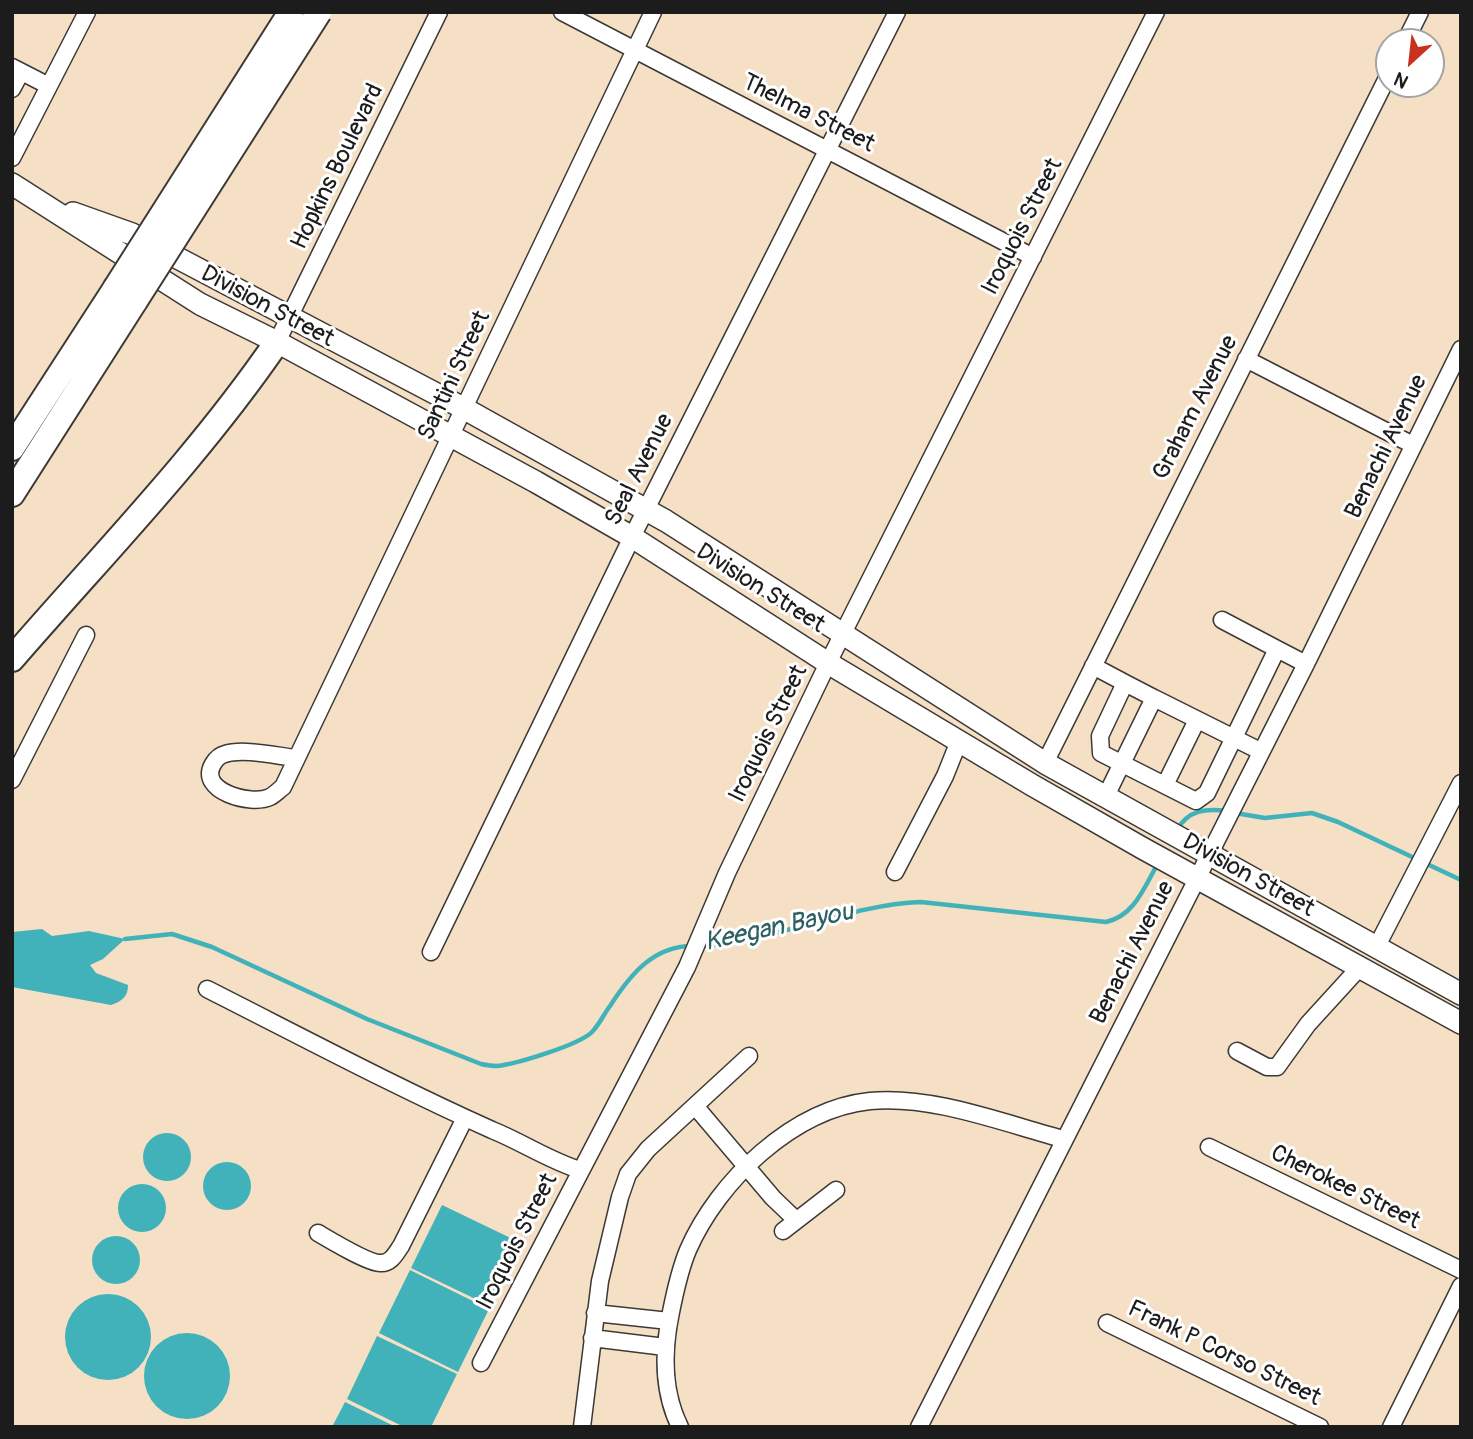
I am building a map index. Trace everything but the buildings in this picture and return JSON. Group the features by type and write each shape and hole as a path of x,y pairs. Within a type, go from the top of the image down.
{"highway":[{"path":"12,448 291,12"},
{"path":"12,494 319,12"},
{"path":"12,659 180,467 250,382 277,342"}],"main road":[{"name":"Division Street","path":"12,184 200,304 452,436 632,537 828,663 959,741 1174,866 1461,1023"},
{"name":"Division Street","path":"34,198 132,234 465,409 646,510 1045,763 1461,994"}],"street":[{"path":"12,158 87,12"},
{"name":"Hopkins Boulevard","path":"277,342 439,12"},
{"name":"Thelma Street","path":"562,12 1033,257"},
{"name":"Santini Street","path":"296,758 235,752 222,754 214,762 210,772 211,782 238,798 257,800 270,797 283,787 653,12"},
{"name":"Seal Avenue","path":"431,952 632,537 897,12"},
{"name":"Iroquois Street","path":"481,1363 687,967 727,873 828,663 1156,12"},
{"path":"1412,28 1420,12"},
{"path":"12,89 17,69 49,86"},
{"name":"Graham Avenue","path":"1045,763 1377,98"},
{"name":"Benachi Avenue","path":"919,1427 1306,664 1461,349"},
{"path":"1246,359 1413,445"},
{"path":"1222,620 1306,664"},
{"path":"12,779 86,635"},
{"path":"1125,683 1100,736 1101,753 1196,802 1207,793 1277,649"},
{"path":"1093,666 1260,751"},
{"path":"1106,796 1154,698"},
{"path":"1165,785 1197,720"},
{"path":"895,872 945,776 959,741"},
{"path":"1377,946 1461,783"},
{"path":"1237,1051 1267,1067 1277,1067 1308,1024 1360,967"},
{"path":"207,989 465,1118 580,1170"},
{"path":"582,1427 595,1313 610,1236 628,1174 648,1149 749,1056"},
{"path":"680,1427 668,1386 666,1347 669,1321 687,1252 699,1229 730,1186 768,1147 791,1130 828,1110 869,1101 900,1100 948,1108 1063,1139"},
{"path":"695,1106 790,1225 836,1190"},
{"path":"317,1233 370,1260 381,1264 389,1261 401,1246 465,1118"},
{"name":"Cherokee Street","path":"1209,1147 1461,1270"},
{"path":"1391,1427 1461,1286"},
{"path":"595,1313 669,1321"},
{"name":"Frank P Corso Street","path":"1107,1323 1320,1427"},
{"path":"592,1338 666,1347"}],"water":[{"path":"42,929 52,936 89,931 125,939 103,959 90,965 96,973 128,985 124,998 111,1005 12,987 12,932"},
{"path":"167,1133 184,1140 191,1157 184,1174 167,1181 150,1174 143,1157 150,1140"},
{"path":"227,1162 244,1169 251,1186 244,1203 227,1210 210,1203 203,1186 210,1169"},
{"path":"142,1184 159,1191 166,1208 159,1225 142,1232 125,1225 118,1208 125,1191"},
{"path":"442,1205 521,1243 490,1306 411,1268"},
{"path":"116,1236 133,1243 140,1260 133,1277 116,1284 99,1277 92,1260 99,1243"},
{"path":"410,1270 489,1309 458,1372 379,1333"},
{"path":"108,1294 132,1301 144,1313 151,1337 144,1361 132,1373 108,1380 84,1373 72,1361 65,1337 72,1313 84,1301"},
{"path":"187,1333 211,1340 223,1352 230,1376 223,1400 211,1412 187,1419 163,1412 151,1400 144,1376 151,1352 163,1340"},
{"path":"377,1336 457,1374 431,1427 404,1427 347,1399"},
{"path":"345,1402 396,1427 332,1427"}],"waterway":[{"name":"Keegan Bayou","path":"1177,830 1192,814 1212,810 1227,811"},
{"name":"Keegan Bayou","path":"1235,813 1265,818 1312,813 1338,822 1461,880"},
{"name":"Keegan Bayou","path":"701,946 755,938 879,907 921,902 1106,922 1116,919 1131,907 1143,892 1157,865"},
{"name":"Keegan Bayou","path":"125,939 172,934 212,947 367,1019 481,1064 497,1066 547,1053 585,1037 595,1029 634,973 644,964 666,951 692,946"}]}
